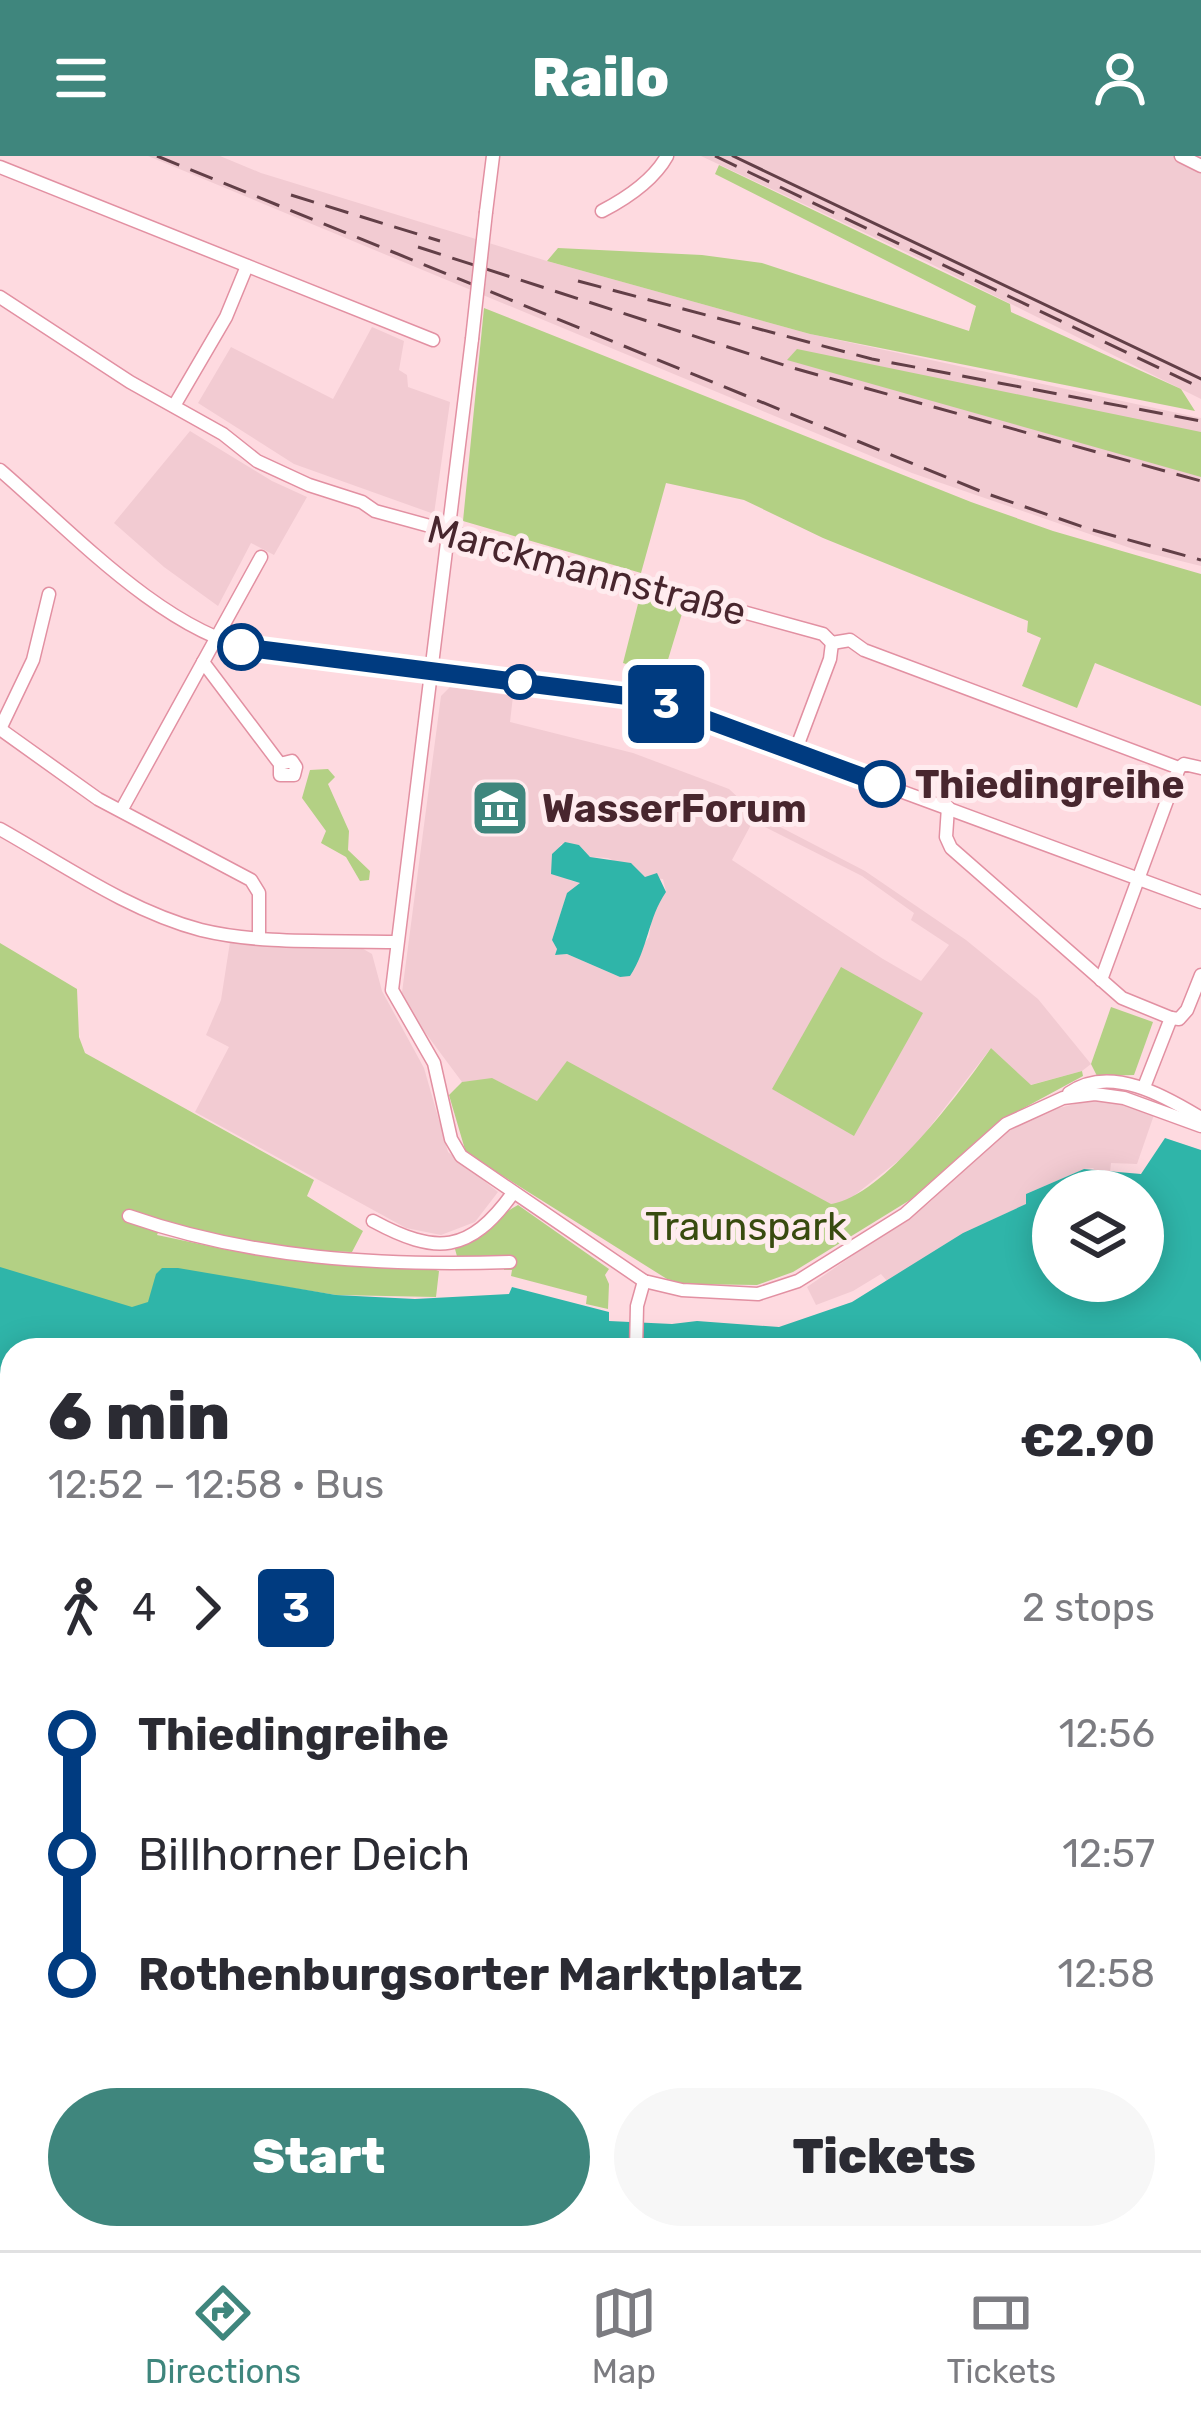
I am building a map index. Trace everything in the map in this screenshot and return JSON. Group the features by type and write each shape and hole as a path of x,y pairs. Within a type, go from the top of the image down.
{"street":[{"path":"494,156 393,996 435,1065 453,1144 471,1164 644,1281 682,1290 758,1294 798,1281 905,1214 1006,1124 1063,1098 1095,1094 1124,1098 1201,1122"},
{"path":"602,211 626,199 668,156"},
{"path":"1181,156 1201,166"},
{"path":"0,167 433,340"},
{"path":"174,406 226,317 247,266"},
{"name":"Marckmannstraße","path":"0,297 276,472 362,502 375,512 823,634 832,643 854,642 864,650 1179,768 1184,764 1201,768"},
{"path":"0,470 154,601 216,639 253,649 651,699 1201,902"},
{"path":"122,809 261,557"},
{"path":"49,594 28,673 0,729 98,799 251,880 259,893 259,938"},
{"path":"795,752 832,643"},
{"path":"203,662 280,764"},
{"path":"1100,980 1179,768"},
{"path":"947,807 946,837 951,848 1122,998 1179,1018 1201,975"},
{"path":"0,829 161,917 204,931 259,938 397,942"},
{"path":"1144,1087 1171,1018"},
{"path":"1063,1098 1074,1088 1094,1083 1144,1087 1201,1122"},
{"path":"373,1221 424,1244 451,1243 477,1232 513,1193"},
{"path":"129,1216 180,1233 415,1263 510,1262"},
{"path":"415,1263 424,1244"},
{"path":"636,1338 644,1281"}],"shaded area":[{"path":"148,156 220,156 261,173 547,261 810,334 1201,418 1201,566 1136,550 912,473"},
{"path":"701,156 1201,156 1201,399 927,262"},
{"path":"372,327 404,341 399,370 407,375 408,387 450,402 434,514 294,464 198,403 231,347 333,399"},
{"path":"190,431 307,497 274,555 251,543 218,606 114,523"},
{"path":"450,687 513,696 510,722 633,753 729,789 757,815 865,871 966,940 1038,999 1091,1064 1082,1071 1030,1085 991,1048 912,1150 846,1202 830,1204 567,1062 537,1101 493,1079 462,1082 401,1000 441,696","holes":["753,821 862,876 914,913 911,920 949,945 921,981 732,860","561,844 579,845 590,857 608,858 645,877 663,879 666,892 653,910 649,937 620,977 567,954 555,955 552,940 567,894 580,883 569,880 557,852"]},
{"path":"230,942 358,946 372,954 382,991 424,1068 448,1152 498,1192 475,1222 441,1235 406,1228 195,1112 229,1047 206,1035 221,1000"},
{"path":"1095,1099 1155,1112 1137,1164 1111,1163 1110,1170 1032,1170 1027,1204 963,1233 887,1281 881,1274 816,1305 807,1287 929,1203 995,1139 1043,1112"}],"green space":[{"path":"719,165 1010,304 1011,312 1181,389 1195,411 810,334 547,261 558,248 762,263 969,331 976,306 715,174"},
{"path":"484,308 971,502 1201,574 1201,706 1095,663 1077,708 1022,686 1041,638 1027,632 1028,621 823,538 744,500 666,483 641,573 463,521"},
{"path":"797,349 1201,432 1201,477 787,360"},
{"path":"640,596 684,607 663,676 638,672 623,663"},
{"path":"328,769 335,777 328,784 349,831 348,850 370,871 369,880 360,881 346,857 321,843 326,831 302,798 310,770"},
{"path":"0,943 77,989 79,1037 85,1053 314,1180 307,1196 363,1231 352,1252 275,1249 161,1226 157,1235 228,1250 343,1264 430,1268 439,1271 436,1297 336,1295 167,1268 151,1314 0,1273"},
{"path":"841,967 923,1013 854,1136 772,1089"},
{"path":"1111,1007 1153,1022 1134,1075 1097,1076 1091,1064"},
{"name":"Traunspark","path":"991,1048 1031,1085 1082,1071 1083,1076 1000,1121 910,1200 793,1272 757,1285 685,1284 667,1279 466,1153 449,1095 462,1082 492,1078 537,1101 567,1061 831,1204 852,1197 897,1163"},
{"path":"518,1205 609,1269 605,1275 608,1309 586,1304 587,1296 511,1276 512,1270 504,1266 458,1260 455,1249"}],"water":[{"path":"565,842 579,845 590,857 631,863 645,877 657,873 666,892 630,976 620,977 567,954 555,955 552,940 567,893 580,883 551,874 552,854"},
{"path":"1165,1138 1201,1150 1201,1338 0,1338 0,1267 132,1307 148,1302 162,1268 178,1268 336,1295 415,1299 509,1294 512,1287 609,1312 609,1321 779,1327 852,1302 963,1233 1026,1204 1026,1194 1032,1191 1032,1302 1164,1302 1164,1170 1144,1170"}],"tram line":[{"path":"733,156 1201,379"}],"railway":[{"path":"157,156 985,493 1201,560"},
{"path":"715,156 1201,388"},
{"path":"291,195 440,241"},
{"path":"418,247 793,368 1201,481"},
{"path":"578,281 872,359 1201,421"}],"bus line":[{"name":"3","path":"241,647 651,699 882,784"}],"place":[{"name":"Thiedingreihe","path":"882,784"},
{"name":"WasserForum","path":"500,808"}]}
